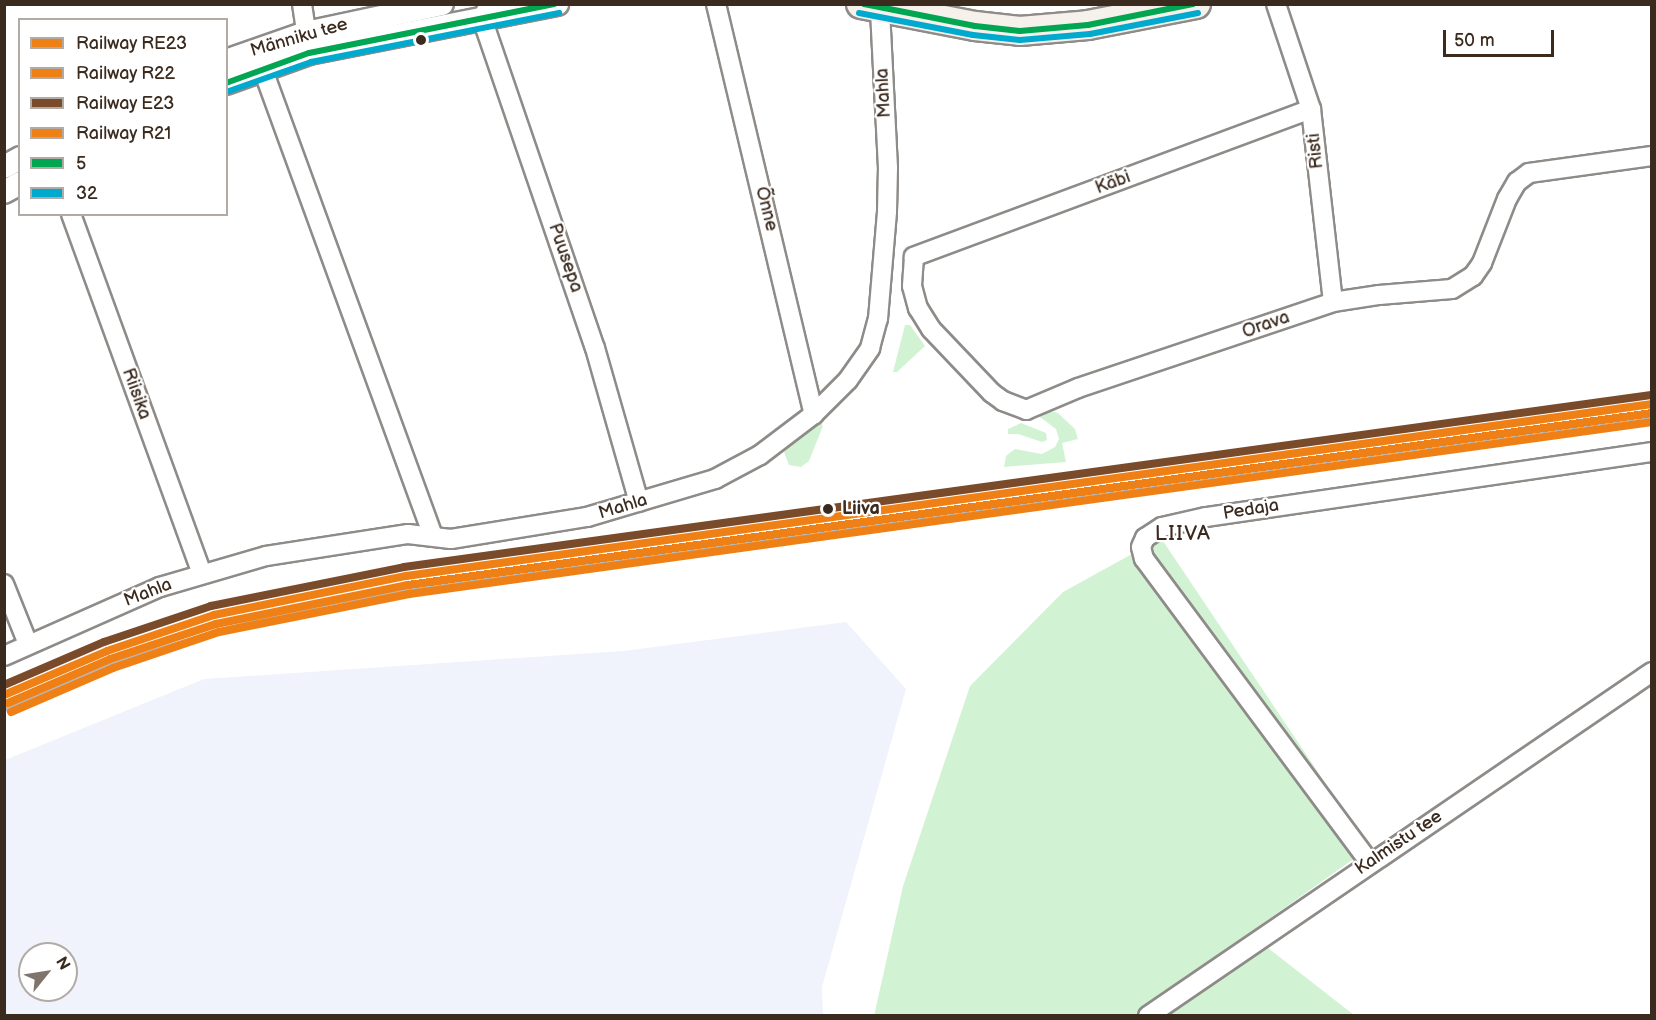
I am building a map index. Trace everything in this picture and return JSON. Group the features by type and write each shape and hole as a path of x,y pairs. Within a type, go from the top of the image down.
{"highway":[{"path":"945,4 981,11 1023,15 1064,13 1113,4"},
{"path":"871,7 975,26 1020,31 1088,26 1196,4"}],"street":[{"path":"302,4 308,43"},
{"name":"Männiku tee","path":"228,61 259,59 442,4"},
{"name":"Männiku tee","path":"308,43 486,11 557,4"},
{"name":"Õnne","path":"716,4 814,414"},
{"name":"Risti","path":"1276,4 1311,109 1333,302"},
{"name":"Mahla","path":"4,656 150,591 202,573 266,556 330,545 408,534 451,539 609,512 714,479 760,455 814,414 848,380 870,348 878,318 888,168 871,7"},
{"name":"Puusepa","path":"486,11 595,348 639,502"},
{"path":"259,59 433,536"},
{"name":"Männiku tee","path":"228,82 259,59"},
{"name":"Käbi","path":"914,257 1311,109"},
{"name":"Orava","path":"914,257 912,286 918,308 931,329 993,393 1003,401 1026,410 1078,388 1333,302 1379,295 1452,289 1473,276 1482,263 1507,199 1517,182 1528,173 1652,156"},
{"path":"4,167 18,159"},
{"path":"4,192 18,184"},
{"name":"Riisika","path":"72,216 202,573"},
{"name":"Pedaja","path":"1370,863 1144,559 1141,546 1145,538 1162,527 1206,517 1652,452"},
{"path":"4,584 28,644"},
{"name":"Kalmistu tee","path":"1148,1016 1652,672"}],"shaded area":[{"path":"846,622 906,689 822,987 823,1015 5,1015 5,760 204,679 623,651"}],"green space":[{"path":"905,325 910,325 925,346 897,372 893,372"},
{"path":"1046,410 1058,413 1075,429 1078,439 1062,443 1066,462 1004,467 1006,456 1015,449 1042,454 1055,447 1059,439 1056,429 1036,414"},
{"path":"818,421 823,426 809,461 801,467 789,465 784,452"},
{"path":"1021,423 1046,433 1047,440 1042,442 1018,434 1008,434 1008,429"},
{"path":"1161,538 1369,848 1249,933 1354,1015 874,1016 903,886 970,686 1063,592"}],"railway":[{"path":"4,709 110,664 221,630 328,603 414,587 1652,415"}],"rail line":[{"name":"E23","path":"4,685 104,642 211,606 404,567 1651,395"},
{"name":"RE23","path":"4,695 107,651 214,615 406,576 1652,404"},
{"name":"R22","path":"8,703 110,659 216,624 408,585 1652,413"},
{"name":"R21","path":"11,712 113,668 219,632 409,594 1652,422"}],"transit line":[{"name":"5","path":"228,82 309,53 554,4"},
{"name":"5","path":"864,4 975,26 1020,31 1088,25 1193,4"},
{"name":"32","path":"229,91 311,62 559,13"},
{"name":"32","path":"859,13 973,35 1020,40 1090,34 1198,13"}],"place":[{"name":"Liiva","path":"828,509"}],"district":[{"name":"LIIVA","path":"1183,534"}]}
